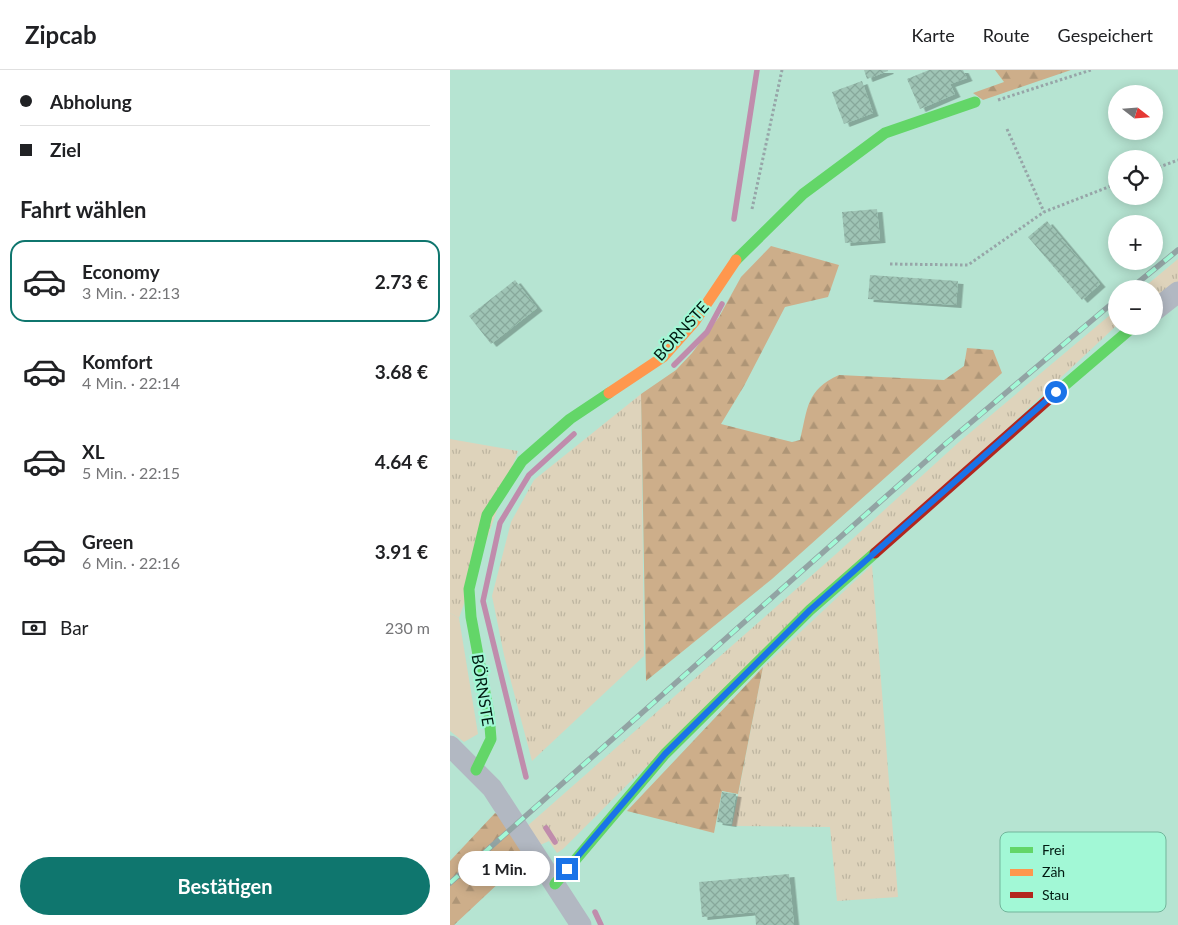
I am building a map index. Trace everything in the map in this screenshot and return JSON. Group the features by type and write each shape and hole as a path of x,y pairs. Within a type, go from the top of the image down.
{"street":[{"name":"BÖRNSTE","path":"476,770 491,739 489,714 471,616 468,589 487,515 522,461 570,419 663,357 695,320 741,253 803,194 885,133 975,102"},
{"path":"1163,304 1178,292"},
{"path":"555,884 665,754 810,610 1123,335"},
{"path":"450,746 492,788 581,925"}],"path":[{"path":"752,211 782,70"},
{"path":"975,102 986,104 1091,70"},
{"path":"1007,129 1044,212"},
{"path":"1163,166 1178,160"},
{"path":"890,264 968,265 1044,212 1108,187"}],"green space":[{"path":"995,70 1071,70 983,100 973,93 1004,82"},
{"path":"771,246 839,265 828,297 785,307 744,386 721,424 792,442 800,440 810,401 820,387 828,381 839,375 944,380 964,366 967,348 993,350 1002,373 772,579 646,681 641,394 676,370 692,353 719,317 741,277"},
{"path":"1178,259 1178,284 1163,296 1163,280 1153,280"},
{"path":"1108,317 1108,334 631,781 563,849 557,853 549,841 538,846 525,828 836,554 959,442"},
{"path":"641,394 644,656 532,761 504,655 492,596 511,522 534,480"},
{"path":"450,439 518,451 459,618 450,613"},
{"path":"872,565 898,897 837,901 830,827 732,826 763,667"},
{"path":"450,613 459,618 478,734 464,742 450,731"},
{"path":"763,667 738,794 722,791 714,833 627,811"},
{"path":"495,813 516,825 533,851 454,925 450,925 450,861"}],"building":[{"path":"864,70 888,70 888,71 867,79"},
{"path":"929,70 963,70 967,78 950,84 955,94 920,109 907,79"},
{"path":"862,81 873,113 844,124 832,92"},
{"path":"877,209 880,240 845,243 842,212"},
{"path":"1047,221 1100,284 1082,300 1028,237"},
{"path":"870,275 958,281 956,305 868,299"},
{"path":"515,280 537,308 491,344 469,316"},
{"path":"722,792 736,794 731,824 717,822"},
{"path":"789,874 794,925 756,925 755,912 702,917 699,882"}],"waterway":[{"path":"734,219 757,70"},
{"path":"674,365 707,332 722,304"},
{"path":"526,777 483,601 500,523 529,475 574,434"},
{"path":"546,828 555,842"},
{"path":"595,912 601,925"}],"railway":[{"path":"1141,280 1178,250"},
{"path":"450,883 943,446 1108,307"}],"traffic: fast":[{"path":"736,260 803,194 885,133 975,102"},
{"path":"1058,391 1123,335"},
{"path":"476,770 491,739 489,714 471,617 469,589 487,515 522,461 570,419 609,393"},
{"path":"555,884 665,754 810,610 875,553"}],"traffic: slow":[{"path":"609,393 663,357 695,321 736,260"}],"traffic: jam":[{"path":"875,553 1058,391"}],"route":[{"path":"567,869 665,754 810,610 1056,392"}]}
